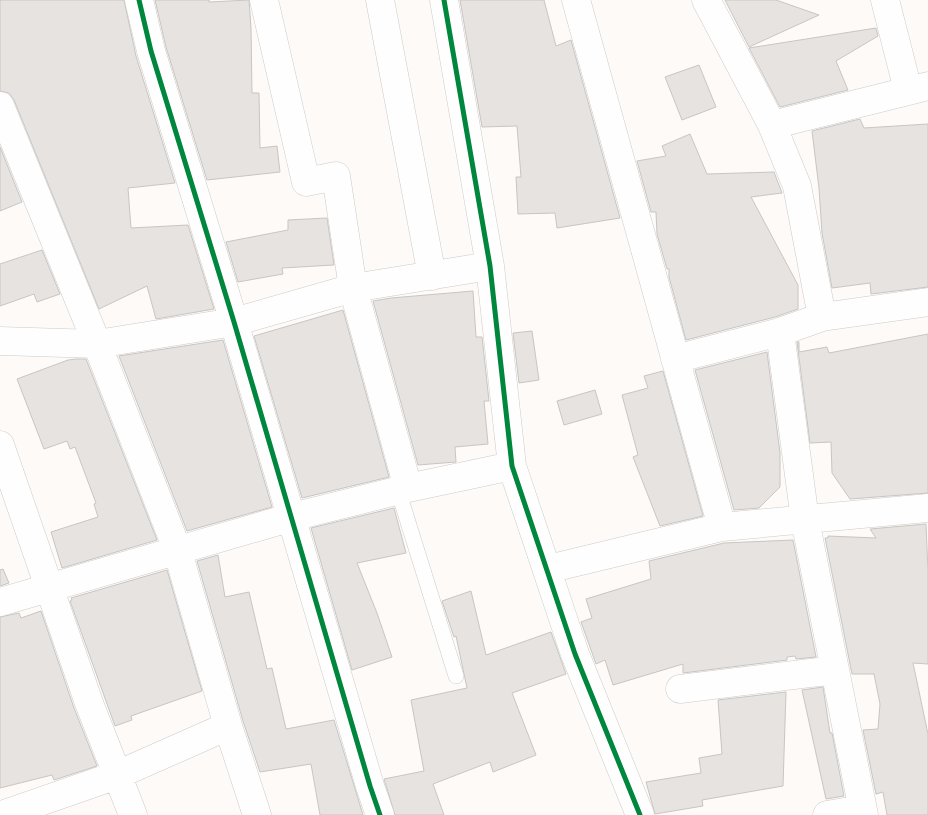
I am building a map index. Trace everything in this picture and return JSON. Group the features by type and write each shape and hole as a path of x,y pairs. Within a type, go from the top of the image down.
{"street":[{"path":"139,0 151,51 234,322 380,815"},
{"path":"264,0 306,182 336,176 353,288 403,489"},
{"path":"380,0 432,276"},
{"path":"444,0 490,266 512,466 575,654 640,815"},
{"path":"576,0 722,527"},
{"path":"706,0 772,125 797,186 822,317"},
{"path":"772,125 918,88 885,0"},
{"path":"0,106 178,549 228,726 257,815"},
{"path":"0,341 97,344 234,322 353,288 490,266"},
{"path":"675,359 780,332 822,317 928,302"},
{"path":"780,332 806,520 863,812 827,815"},
{"path":"0,445 89,703 132,815"},
{"path":"0,602 292,517 403,489 512,466"},
{"path":"548,569 722,527 928,508"},
{"path":"680,689 835,670"},
{"path":"2,815 117,775 228,726"}],"lane":[{"path":"403,489 456,676"}],"building":[{"path":"0,0 124,0 136,56 175,183 128,188 131,228 188,225 214,309 156,319 147,286 99,309 14,100 9,93 0,91"},
{"path":"155,0 209,0 209,2 249,0 252,93 259,93 260,148 277,146 280,172 207,180 166,47"},
{"path":"460,0 544,0 556,46 571,40 620,218 557,228 555,213 518,214 516,177 521,177 517,126 482,127"},
{"path":"725,0 776,0 819,15 749,47"},
{"path":"876,28 878,36 836,61 848,90 780,107 749,48"},
{"path":"699,65 716,107 682,120 665,77"},
{"path":"860,119 864,128 928,124 928,287 871,294 870,283 832,288 822,233 812,131"},
{"path":"690,134 707,174 774,172 782,193 751,197 798,285 798,309 775,317 686,340 669,277 669,269 667,269 657,234 656,212 651,212 637,161 666,156 662,146"},
{"path":"0,147 22,202 0,211"},
{"path":"327,218 334,265 282,268 283,274 238,282 226,242 288,230 288,220"},
{"path":"42,250 60,294 37,302 34,294 0,306 0,264"},
{"path":"473,291 476,337 482,337 489,401 484,401 488,444 455,447 456,462 418,465 373,301"},
{"path":"343,310 389,477 302,498 254,336"},
{"path":"532,331 539,380 519,383 513,333"},
{"path":"928,334 928,493 850,499 832,473 831,442 810,443 797,342 799,342 799,352 827,347 829,353"},
{"path":"223,340 272,507 187,531 119,356"},
{"path":"767,352 780,453 780,487 759,508 734,510 695,370"},
{"path":"86,359 157,540 62,568 51,532 98,517 94,504 96,503 75,447 70,449 67,441 44,449 17,379 68,360"},
{"path":"663,371 703,516 660,526 633,457 638,455 622,395 648,388 644,376"},
{"path":"595,390 602,414 564,425 557,401"},
{"path":"394,508 406,553 357,563 392,657 352,670 311,528"},
{"path":"926,524 928,664 913,663 928,734 928,815 887,815 883,792 876,794 863,730 878,729 880,704 874,674 852,674 825,538 828,538 828,536 876,538 870,529"},
{"path":"793,540 816,657 796,659 795,656 787,657 787,660 683,673 683,664 613,685 605,660 596,664 581,622 592,618 586,599 651,579 649,561 724,543"},
{"path":"218,555 225,597 249,592 267,669 272,668 286,729 334,720 363,815 320,815 311,764 260,772 243,721 197,561"},
{"path":"3,569 9,583 0,586 0,570"},
{"path":"167,570 202,691 131,716 132,720 115,726 70,601 72,600 71,598"},
{"path":"471,591 486,655 551,632 566,674 512,693 536,755 493,772 490,762 433,784 444,815 395,815 384,779 424,771 411,700 467,688 456,636 454,637 442,601"},
{"path":"41,611 74,708 97,766 54,780 52,775 0,788 0,617 19,613 21,618"},
{"path":"823,687 830,733 832,733 844,796 826,799 802,690"},
{"path":"786,692 783,786 702,800 703,806 655,814 646,782 701,773 699,758 722,754 718,700"}],"cycle path":[{"path":"139,0 151,51 234,322 380,815"},
{"path":"444,0 490,266 512,466 575,654 640,815"}]}
